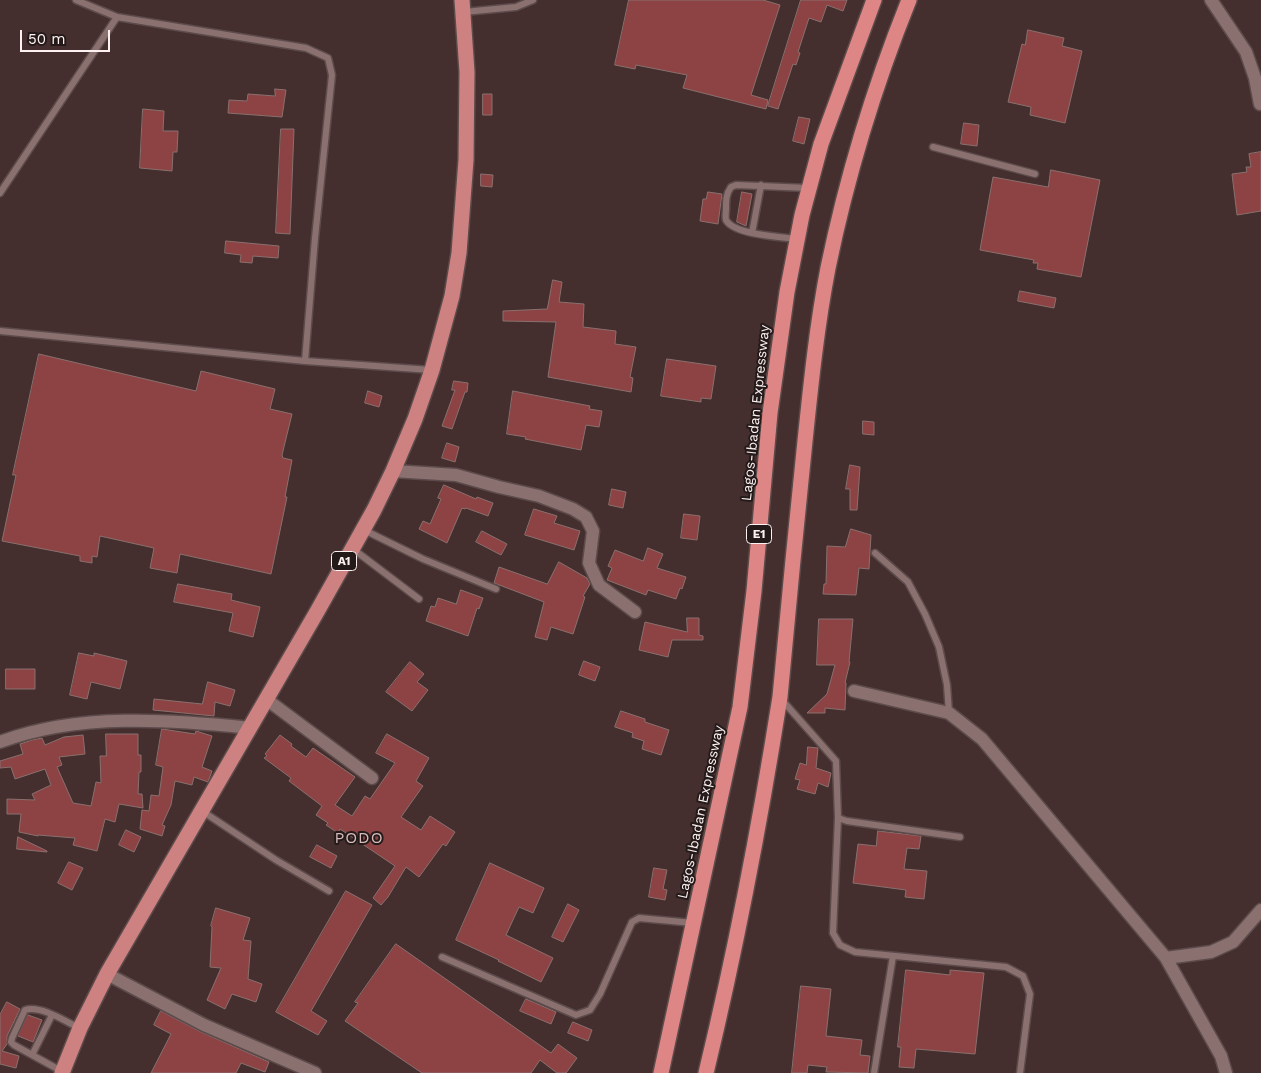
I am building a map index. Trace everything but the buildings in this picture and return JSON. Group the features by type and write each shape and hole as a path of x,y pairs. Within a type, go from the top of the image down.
{"highway":[{"name":"Lagos-Ibadan Expressway","path":"661,1073 740,707 754,591 770,413 787,292 797,239 808,188 830,118 874,0"},
{"path":"706,1073 726,989 780,697 812,363 828,270 845,190 892,41 909,0"},
{"name":"A1","path":"62,1072 80,1028 107,974 251,728 363,529 393,470 415,419 432,370 452,296 459,253 466,160 467,72 462,6"}],"street":[{"path":"1210,0 1246,52 1255,78 1260,104"},
{"path":"393,470 456,475 539,496 573,509 586,517 593,531 589,563 599,585 635,612"},
{"path":"854,691 949,713 982,739 1166,958 1221,1056 1226,1073"},
{"path":"266,699 372,778"},
{"path":"0,742 17,736 88,722 182,721 251,728"},
{"path":"1166,958 1211,952 1233,942 1261,910"},
{"path":"107,974 204,1025 315,1073"}],"lane":[{"path":"76,0 117,17 306,48 328,58 332,75 305,362"},
{"path":"462,6 516,8 533,0"},
{"path":"0,193 117,17"},
{"path":"933,148 1035,174"},
{"path":"797,239 740,230 726,220 727,195 731,186 736,185 808,188"},
{"path":"752,233 761,185"},
{"path":"0,330 305,362 432,370"},
{"path":"363,529 423,559 496,589"},
{"path":"352,548 419,599"},
{"path":"875,553 908,582 925,614 939,647 947,685 949,713"},
{"path":"780,697 836,762 838,818 833,933 840,945 855,952 1006,967 1022,976 1030,994 1020,1073"},
{"path":"201,811 276,860 329,891"},
{"path":"838,818 960,837"},
{"path":"442,957 576,1015 590,1010 600,994 632,922 639,918 694,923"},
{"path":"874,1073 893,956"},
{"path":"62,1072 11,1042 12,1038 25,1010 29,1009 41,1010 80,1028"},
{"path":"32,1055 52,1015"}],"district":[{"name":"PODO","path":"359,838"}]}
